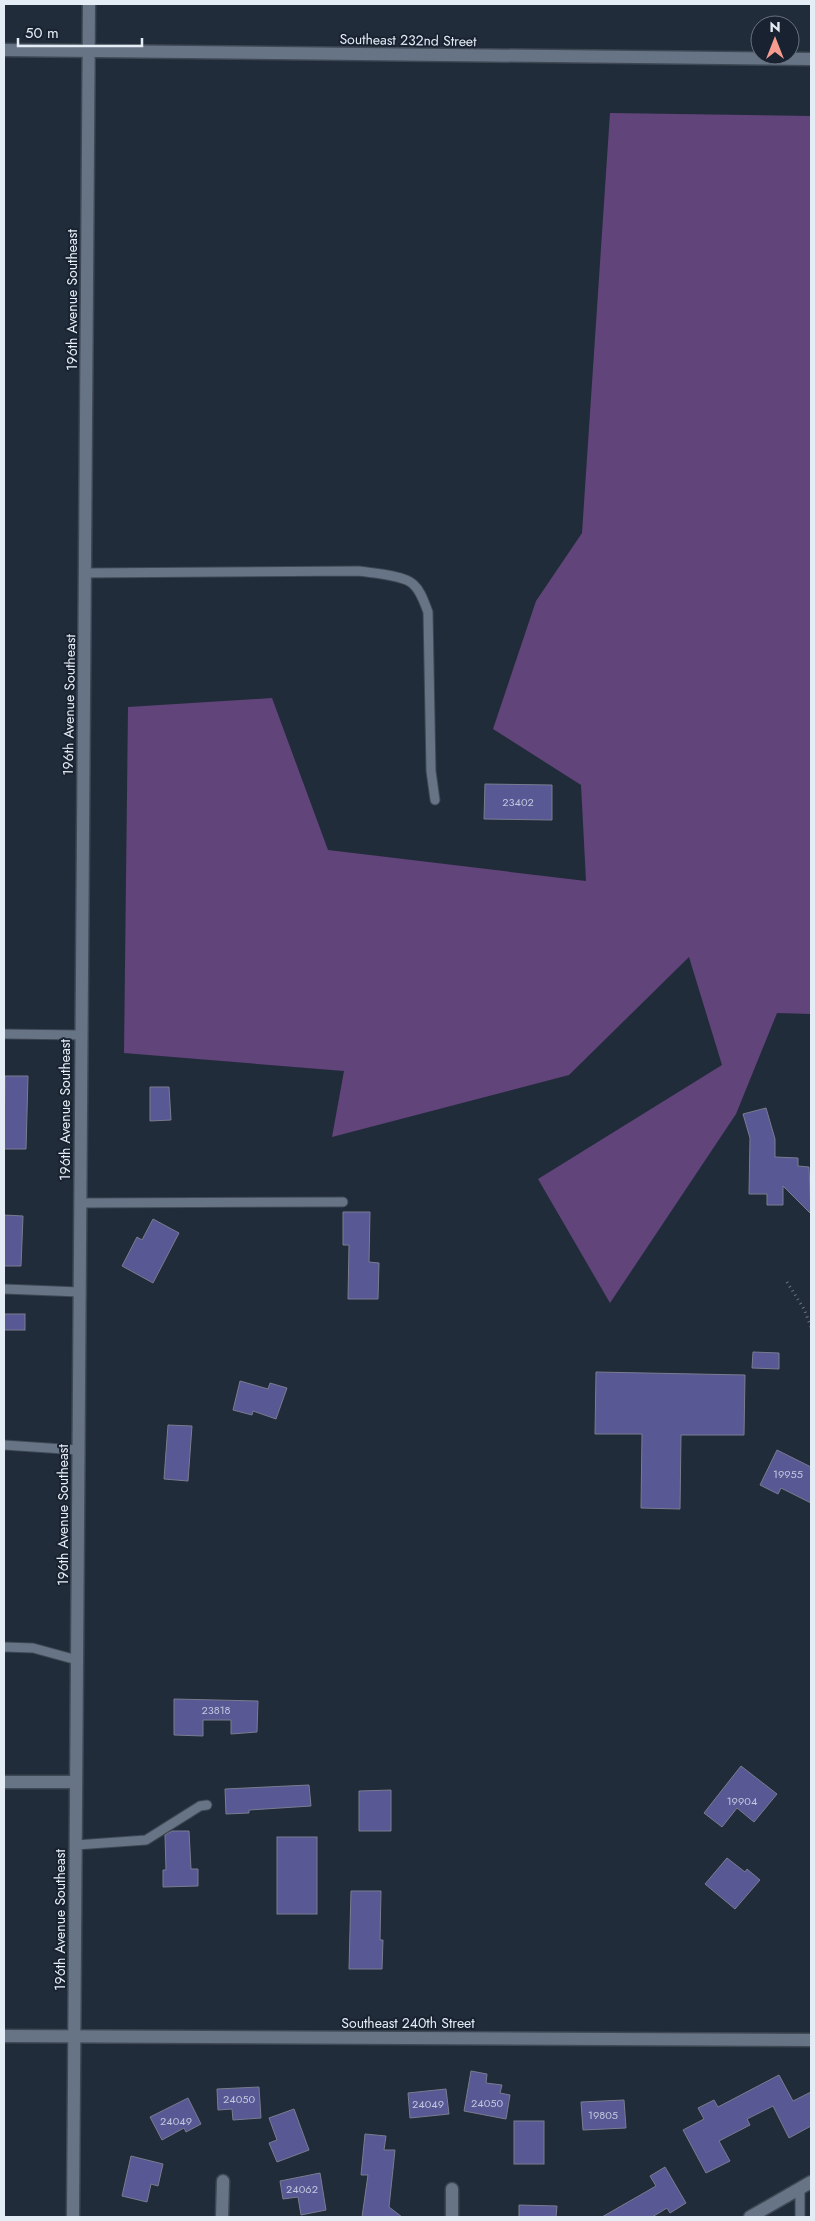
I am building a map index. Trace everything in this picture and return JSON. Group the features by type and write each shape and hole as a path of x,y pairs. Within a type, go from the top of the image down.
{"street":[{"name":"196th Avenue Southeast","path":"73,2217 80,1292 80,1035 89,4"},
{"name":"Southeast 232nd Street","path":"4,50 811,59"},
{"path":"4,1782 76,1782"},
{"name":"Southeast 240th Street","path":"4,2036 811,2040"},
{"path":"222,2217 223,2181"},
{"path":"750,2217 806,2185"},
{"path":"452,2189 452,2217"}],"lane":[{"path":"85,573 359,571 412,582 422,596 428,612 431,771 435,800"},
{"path":"4,1034 80,1035"},
{"path":"80,1203 343,1202"},
{"path":"4,1289 80,1292"},
{"path":"4,1445 78,1450"},
{"path":"4,1648 32,1648 77,1660"},
{"path":"76,1845 146,1840 200,1806 207,1805"},
{"path":"800,2217 806,2185"}],"path":[{"path":"787,1282 804,1309 811,1327"}],"shaded area":[{"path":"610,113 811,116 811,1014 777,1013 736,1114 610,1303 538,1179 722,1065 689,957 569,1075 332,1137 344,1071 124,1053 128,707 272,698 328,850 586,881 581,785 493,729 536,601 582,533"}],"building":[{"path":"485,784 552,785 552,820 484,819"},
{"path":"5,1076 28,1076 26,1149 4,1149"},
{"path":"150,1087 169,1087 171,1120 150,1121"},
{"path":"766,1108 775,1139 775,1157 798,1158 798,1166 809,1167 811,1214 783,1186 783,1205 767,1205 767,1194 749,1194 750,1138 743,1114"},
{"path":"343,1212 370,1212 369,1262 379,1263 378,1299 348,1299 349,1245 343,1245"},
{"path":"4,1215 23,1216 21,1266 4,1266"},
{"path":"153,1219 179,1233 153,1283 122,1266 137,1237 142,1240"},
{"path":"4,1314 25,1314 25,1330 4,1330"},
{"path":"753,1352 779,1353 779,1369 752,1368"},
{"path":"596,1372 745,1375 744,1435 681,1435 680,1509 641,1508 642,1434 595,1434"},
{"path":"240,1381 268,1389 270,1383 287,1388 276,1419 253,1411 252,1415 233,1410"},
{"path":"168,1425 192,1426 188,1481 164,1479"},
{"path":"777,1450 811,1467 811,1503 781,1488 778,1494 760,1485"},
{"path":"174,1699 258,1701 257,1732 231,1734 231,1720 203,1720 203,1736 174,1735"},
{"path":"741,1766 777,1794 754,1822 737,1808 722,1827 704,1813"},
{"path":"309,1785 311,1806 249,1810 249,1813 226,1814 225,1789"},
{"path":"391,1790 391,1831 359,1831 359,1791"},
{"path":"172,1831 189,1831 191,1869 198,1869 198,1886 163,1887 163,1870 166,1870 165,1835"},
{"path":"277,1837 317,1837 317,1914 277,1914"},
{"path":"727,1858 745,1872 747,1869 760,1880 735,1909 705,1884"},
{"path":"351,1891 381,1891 380,1940 383,1940 382,1969 349,1969"},
{"path":"471,2071 487,2074 486,2083 502,2085 500,2093 510,2095 506,2119 464,2111"},
{"path":"779,2075 793,2101 811,2092 811,2126 789,2138 773,2106 747,2119 750,2125 719,2141 730,2161 706,2173 683,2130 704,2119 698,2108 714,2100 718,2107"},
{"path":"259,2087 261,2118 233,2120 232,2109 218,2110 217,2089"},
{"path":"446,2089 449,2114 410,2118 408,2093"},
{"path":"188,2098 201,2124 186,2132 184,2128 162,2140 150,2117"},
{"path":"624,2100 626,2128 583,2130 581,2102"},
{"path":"294,2109 309,2150 277,2162 269,2143 277,2140 269,2118"},
{"path":"514,2121 544,2121 544,2164 514,2164"},
{"path":"365,2134 386,2136 384,2150 395,2150 389,2207 402,2217 362,2217 368,2175 361,2175"},
{"path":"131,2156 163,2164 158,2186 151,2184 147,2202 122,2196"},
{"path":"665,2167 686,2203 670,2213 667,2208 652,2217 602,2217 656,2186 650,2176"},
{"path":"320,2173 326,2210 301,2215 298,2197 283,2199 280,2181"},
{"path":"519,2205 557,2206 556,2217 519,2217"}]}
